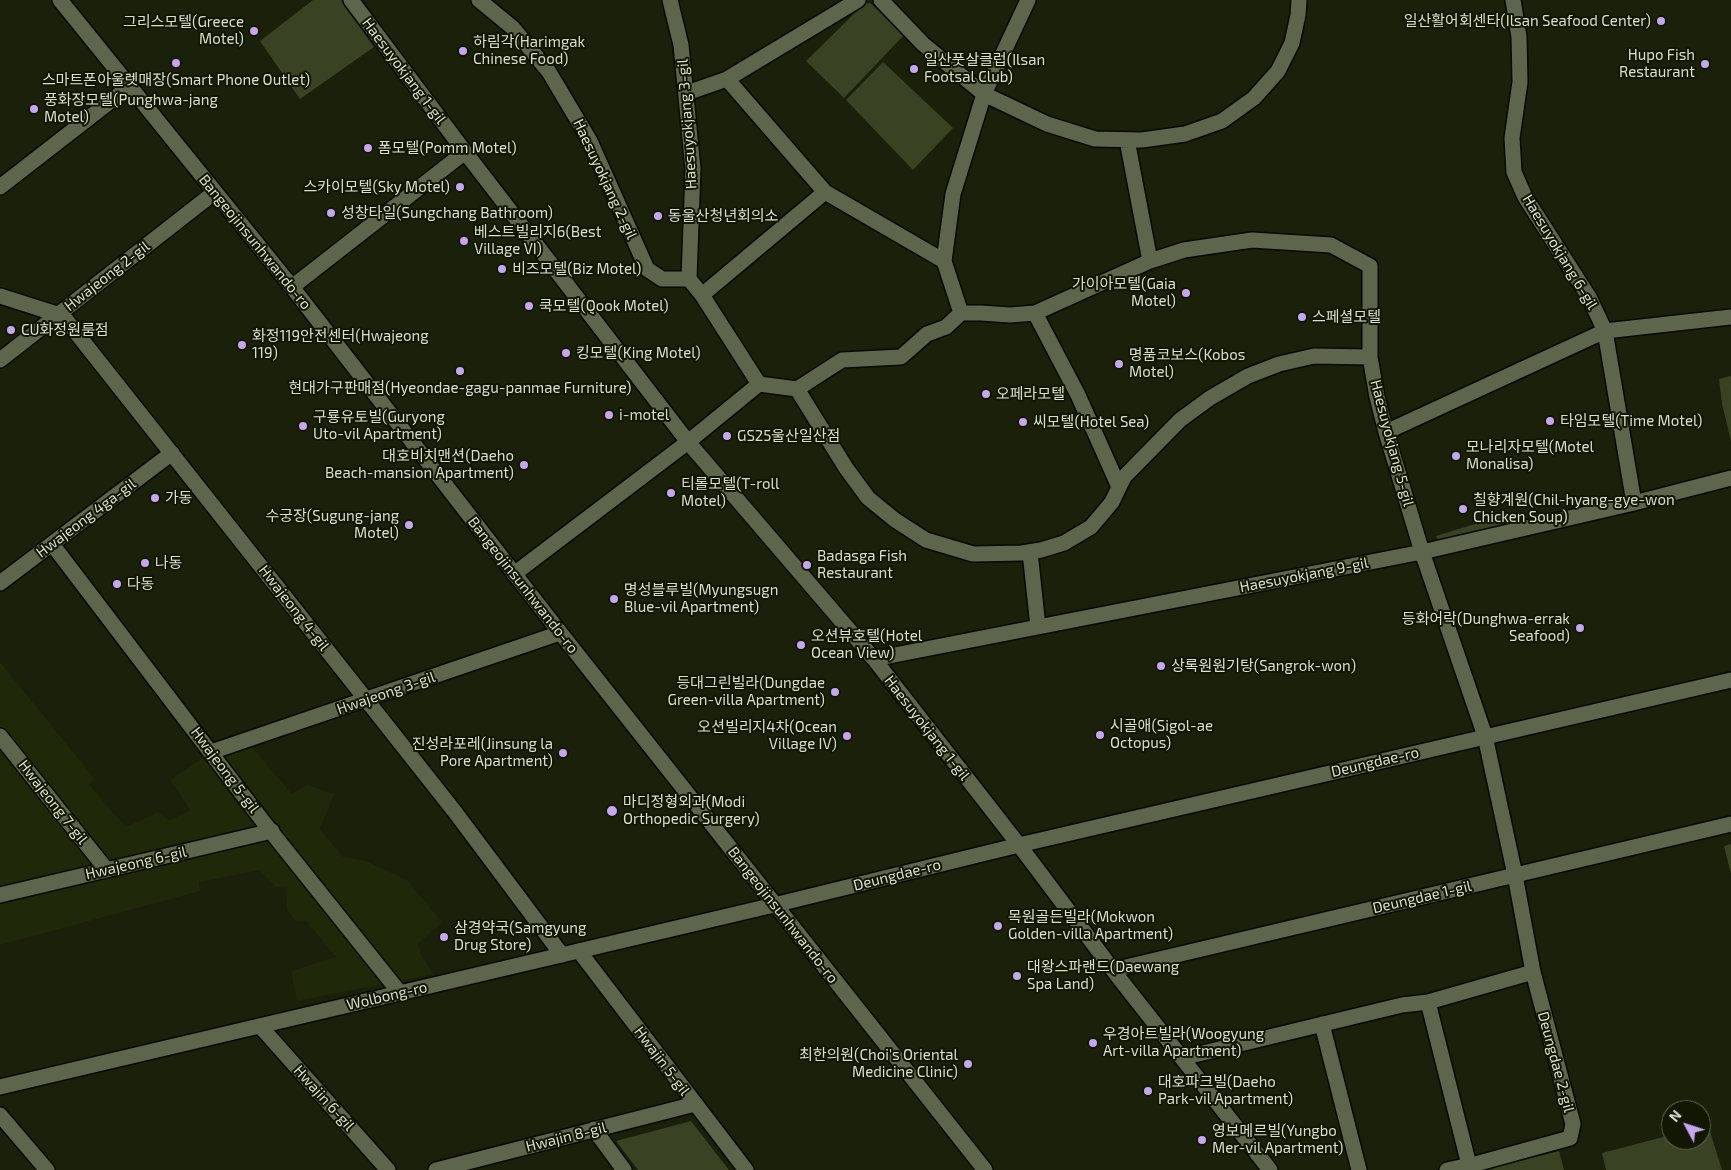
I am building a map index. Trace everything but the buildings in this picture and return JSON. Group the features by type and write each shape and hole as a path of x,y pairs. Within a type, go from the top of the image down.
{"street":[{"name":"Bangeojinsunhwando-ro","path":"60,0 292,287 560,633 985,1170"},
{"name":"Haesuyokjang 1-gil","path":"351,0 465,152 688,442 874,659 1019,845"},
{"name":"Haesuyokjang 2-gil","path":"480,0 513,28 549,72 590,140 646,269 662,279 689,279"},
{"name":"Haesuyokjang 3-gil","path":"670,0 681,45 693,170 689,279"},
{"path":"687,93 727,79 858,0"},
{"path":"881,0 923,44 984,94 1047,124 1095,139 1127,140 1142,140 1185,134 1222,121 1254,98 1278,71 1292,43 1299,0"},
{"path":"514,574 688,442 759,384 797,389 842,360 901,357 927,334 946,327 961,313 944,261 953,194 984,94 1028,0"},
{"name":"Haesuyokjang 6-gil","path":"1513,0 1519,37 1520,82 1512,138 1514,172 1525,197 1589,297 1605,331 1634,503"},
{"path":"727,79 826,192 944,261"},
{"path":"0,188 130,86"},
{"path":"1127,140 1150,261"},
{"path":"292,287 465,152"},
{"name":"Hwajeong 2-gil","path":"0,360 215,192"},
{"path":"702,295 826,192"},
{"name":"Haesuyokjang 5-gil","path":"961,313 1010,315 1035,313 1150,261 1184,250 1252,240 1331,245 1370,266 1370,357 1377,397 1422,552 1485,736 1515,875"},
{"path":"689,279 702,295 759,384"},
{"name":"Hwajeong 4-gil","path":"0,296 63,316 455,812 562,955"},
{"path":"1035,313 1078,395 1119,487"},
{"path":"1386,432 1605,331 1731,317"},
{"path":"797,389 846,468 868,498 895,520 926,540 973,554 1030,552 1064,543 1092,527 1112,502 1124,477 1180,420 1210,398 1248,376 1279,364 1314,356 1370,357"},
{"name":"Hwajeong 4ga-gil","path":"0,583 172,453"},
{"name":"Haesuyokjang 9-gil","path":"874,659 1422,552 1634,503 1731,478"},
{"name":"Hwajeong 5-gil","path":"52,544 272,831 400,993"},
{"path":"1030,552 1038,627"},
{"name":"Hwajeong 3-gil","path":"212,752 560,633"},
{"name":"Deungdae-ro","path":"774,905 1019,845 1731,680"},
{"name":"Hwajeong 7-gil","path":"0,736 106,869"},
{"name":"Deungdae 1-gil","path":"1113,970 1731,824"},
{"name":"Hwajeong 6-gil","path":"0,895 272,831"},
{"path":"1019,845 1113,970 1270,1170"},
{"name":"Deungdae 2-gil","path":"1446,1170 1570,1138 1573,1124 1533,972 1515,875"},
{"name":"Wolbong-ro","path":"0,1087 774,905"},
{"name":"Hwajin 5-gil","path":"579,951 746,1170"},
{"path":"1182,1058 1402,1005 1428,1002 1533,972"},
{"path":"1428,1002 1470,1165"},
{"path":"1322,1024 1360,1170"},
{"name":"Hwajin 6-gil","path":"260,1026 388,1170"},
{"name":"Hwajin 8-gil","path":"436,1170 695,1104"},
{"path":"0,1115 47,1170"},
{"path":"594,1129 624,1170"}],"shaded area":[{"path":"313,0 341,0 374,47 300,99 260,41"},
{"path":"870,3 904,35 844,98 806,61 864,4"},
{"path":"883,62 953,128 913,170 846,100"},
{"path":"1731,376 1731,441 1722,404 1719,379"},
{"path":"1501,516 1505,527 1439,542 1436,536"},
{"path":"0,662 94,778 89,785 126,827 158,812 169,821 190,810 170,780 211,752 249,744 292,794 307,785 334,794 320,829 343,857 366,861 407,880 442,922 417,945 424,960 434,974 297,1001 291,971 336,957 306,921 296,922 287,909 286,888 276,887 259,870 199,882 200,891 0,945"},
{"path":"1731,844 1731,874 1724,846"},
{"path":"691,1121 729,1170 638,1170 616,1141"},
{"path":"1711,1135 1722,1170 1606,1170 1602,1153 1661,1138 1661,1150 1711,1150"},
{"path":"1559,1151 1564,1170 1482,1170"}],"place":[{"name":"일산활어회센타(Ilsan Seafood Center)","path":"1661,21"},
{"name":"그리스모텔(Greece Motel)","path":"254,31"},
{"name":"하림각(Harimgak Chinese Food)","path":"463,51"},
{"name":"스마트폰아울렛매장(Smart Phone Outlet)","path":"176,63"},
{"name":"Hupo Fish Restaurant","path":"1705,64"},
{"name":"일산풋살클럽(Ilsan Footsal Club)","path":"914,69"},
{"name":"풍화장모텔(Punghwa-jang Motel)","path":"34,109"},
{"name":"폼모텔(Pomm Motel)","path":"368,148"},
{"name":"스카이모텔(Sky Motel)","path":"460,187"},
{"name":"성창타일(Sungchang Bathroom)","path":"331,213"},
{"name":"동울산청년회의소","path":"658,216"},
{"name":"베스트빌리지6(Best Village VI)","path":"464,241"},
{"name":"비즈모텔(Biz Motel)","path":"502,269"},
{"name":"가이아모텔(Gaia Motel)","path":"1186,293"},
{"name":"쿡모텔(Qook Motel)","path":"529,306"},
{"name":"스페셜모텔","path":"1302,317"},
{"name":"CU화정원룸점","path":"11,330"},
{"name":"화정119안전센터(Hwajeong 119)","path":"242,345"},
{"name":"킹모텔(King Motel)","path":"566,353"},
{"name":"명품코보스(Kobos Motel)","path":"1119,364"},
{"name":"현대가구판매점(Hyeondae-gagu-panmae Furniture)","path":"460,371"},
{"name":"오페라모텔","path":"986,394"},
{"name":"i-motel","path":"609,415"},
{"name":"타임모텔(Time Motel)","path":"1550,421"},
{"name":"씨모텔(Hotel Sea)","path":"1023,422"},
{"name":"구룡유토빌(Guryong Uto-vil Apartment)","path":"303,426"},
{"name":"GS25울산일산점","path":"727,436"},
{"name":"모나리자모텔(Motel Monalisa)","path":"1456,456"},
{"name":"대호비치맨션(Daeho Beach-mansion Apartment)","path":"524,465"},
{"name":"티롤모텔(T-roll Motel)","path":"671,493"},
{"name":"가동","path":"155,498"},
{"name":"칠향계원(Chil-hyang-gye-won Chicken Soup)","path":"1463,509"},
{"name":"수궁장(Sugung-jang Motel)","path":"409,525"},
{"name":"나동","path":"145,563"},
{"name":"Badasga Fish Restaurant","path":"807,565"},
{"name":"다동","path":"117,584"},
{"name":"명성블루빌(Myungsugn Blue-vil Apartment)","path":"614,599"},
{"name":"등화어락(Dunghwa-errak Seafood)","path":"1580,628"},
{"name":"오션뷰호텔(Hotel Ocean View)","path":"801,645"},
{"name":"상록원원기탕(Sangrok-won)","path":"1161,666"},
{"name":"등대그린빌라(Dungdae Green-villa Apartment)","path":"835,692"},
{"name":"시골애(Sigol-ae Octopus)","path":"1100,735"},
{"name":"오션빌리지4차(Ocean Village IV)","path":"847,736"},
{"name":"진성라포레(Jinsung la Pore Apartment)","path":"563,753"},
{"name":"마디정형외과(Modi Orthopedic Surgery)","path":"612,811"},
{"name":"목원골든빌라(Mokwon Golden-villa Apartment)","path":"998,926"},
{"name":"삼경약국(Samgyung Drug Store)","path":"444,937"},
{"name":"대왕스파랜드(Daewang Spa Land)","path":"1017,976"},
{"name":"우경아트빌라(Woogyung Art-villa Apartment)","path":"1093,1043"},
{"name":"최한의원(Choi's Oriental Medicine Clinic)","path":"968,1064"},
{"name":"대호파크빌(Daeho Park-vil Apartment)","path":"1148,1091"},
{"name":"영보메르빌(Yungbo Mer-vil Apartment)","path":"1202,1140"}]}
